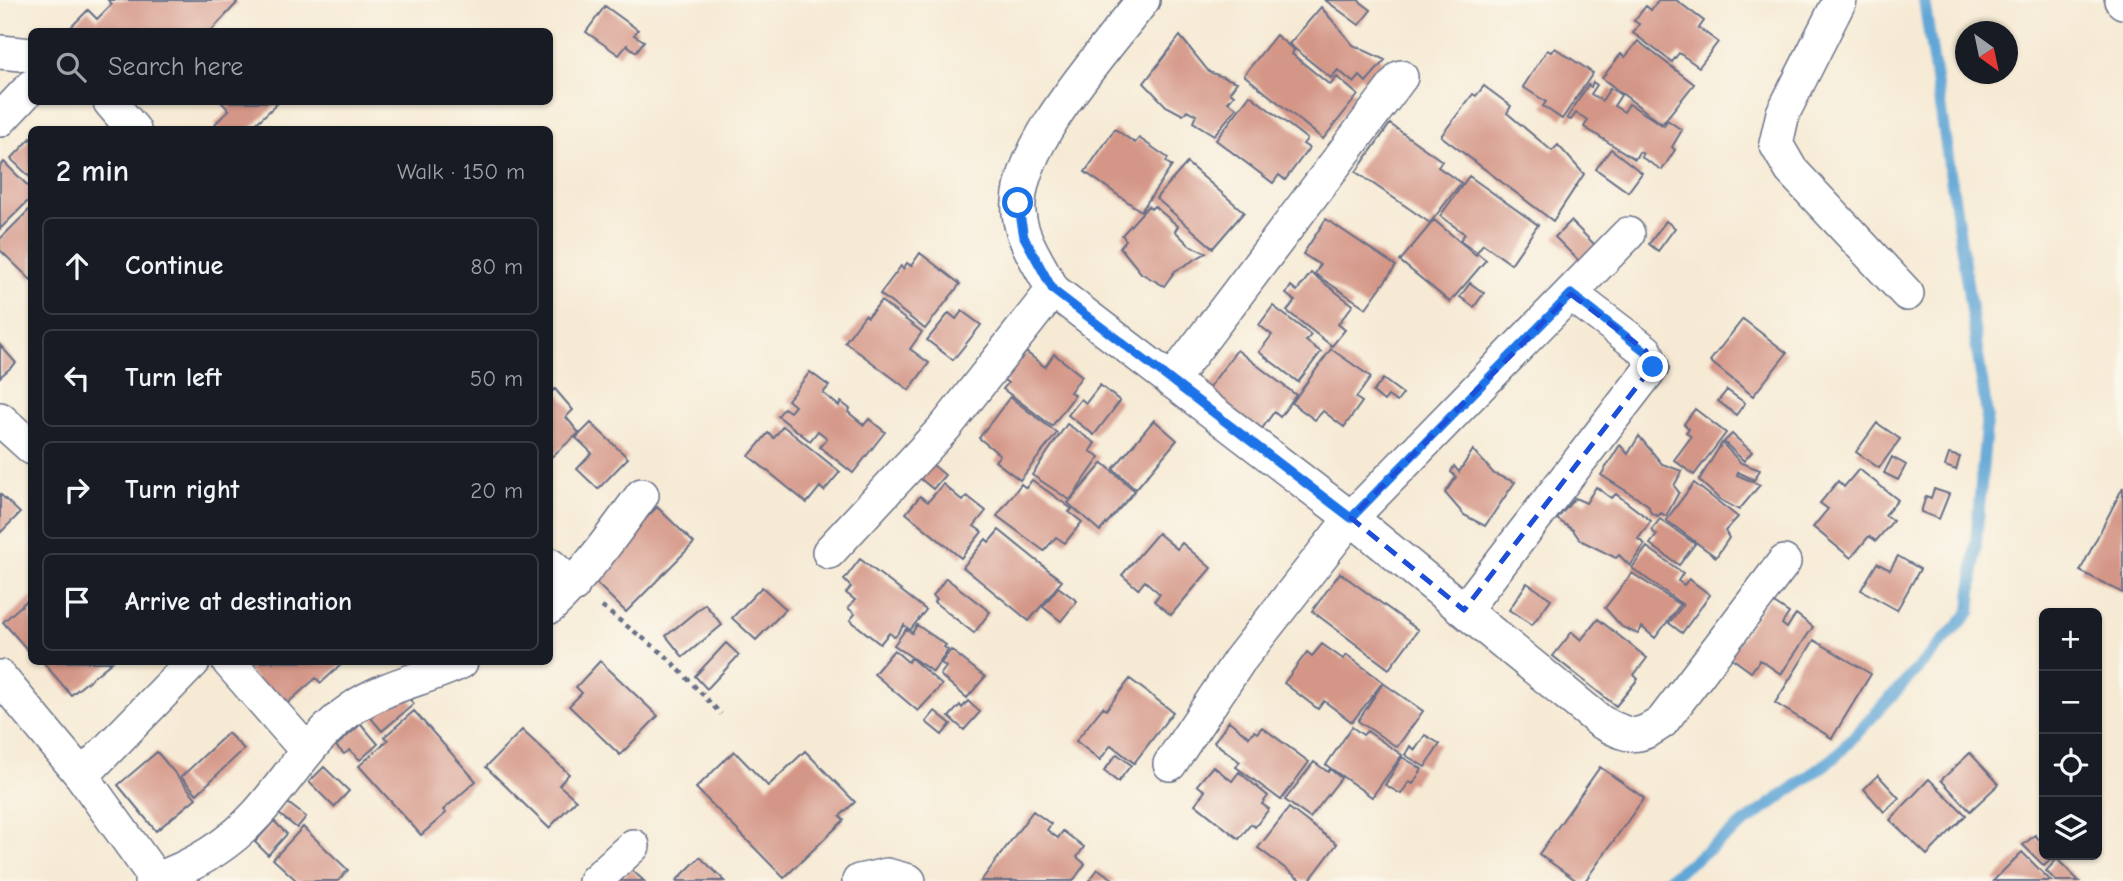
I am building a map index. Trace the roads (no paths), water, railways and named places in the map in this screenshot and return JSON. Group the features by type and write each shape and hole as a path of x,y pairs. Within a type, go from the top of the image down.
{"street":[{"path":"1143,0 1051,121 1028,162 1018,203 1024,237 1053,290 1351,518 1601,722 1628,736 1648,732 1662,722 1784,562"},
{"path":"1840,0 1783,113 1776,144 1791,170 1907,293"},
{"path":"0,52 28,55"},
{"path":"1171,381 1401,77"},
{"path":"0,120 28,90"},
{"path":"113,105 131,126"},
{"path":"1170,764 1239,661 1351,518 1628,234"},
{"path":"829,552 947,425 1053,290"},
{"path":"1464,610 1653,367 1646,352 1571,294"},
{"path":"0,419 28,444"},
{"path":"557,586 642,495"},
{"path":"82,776 190,665"},
{"path":"232,665 307,751"},
{"path":"0,677 82,776 154,880 188,868 224,846 257,814 307,751 353,708 379,694 453,665"},
{"path":"595,881 633,846"},
{"path":"859,881 887,876 909,881"}],"waterway":[{"path":"1665,881 1834,758 1970,612 1987,415 1924,0"}]}
